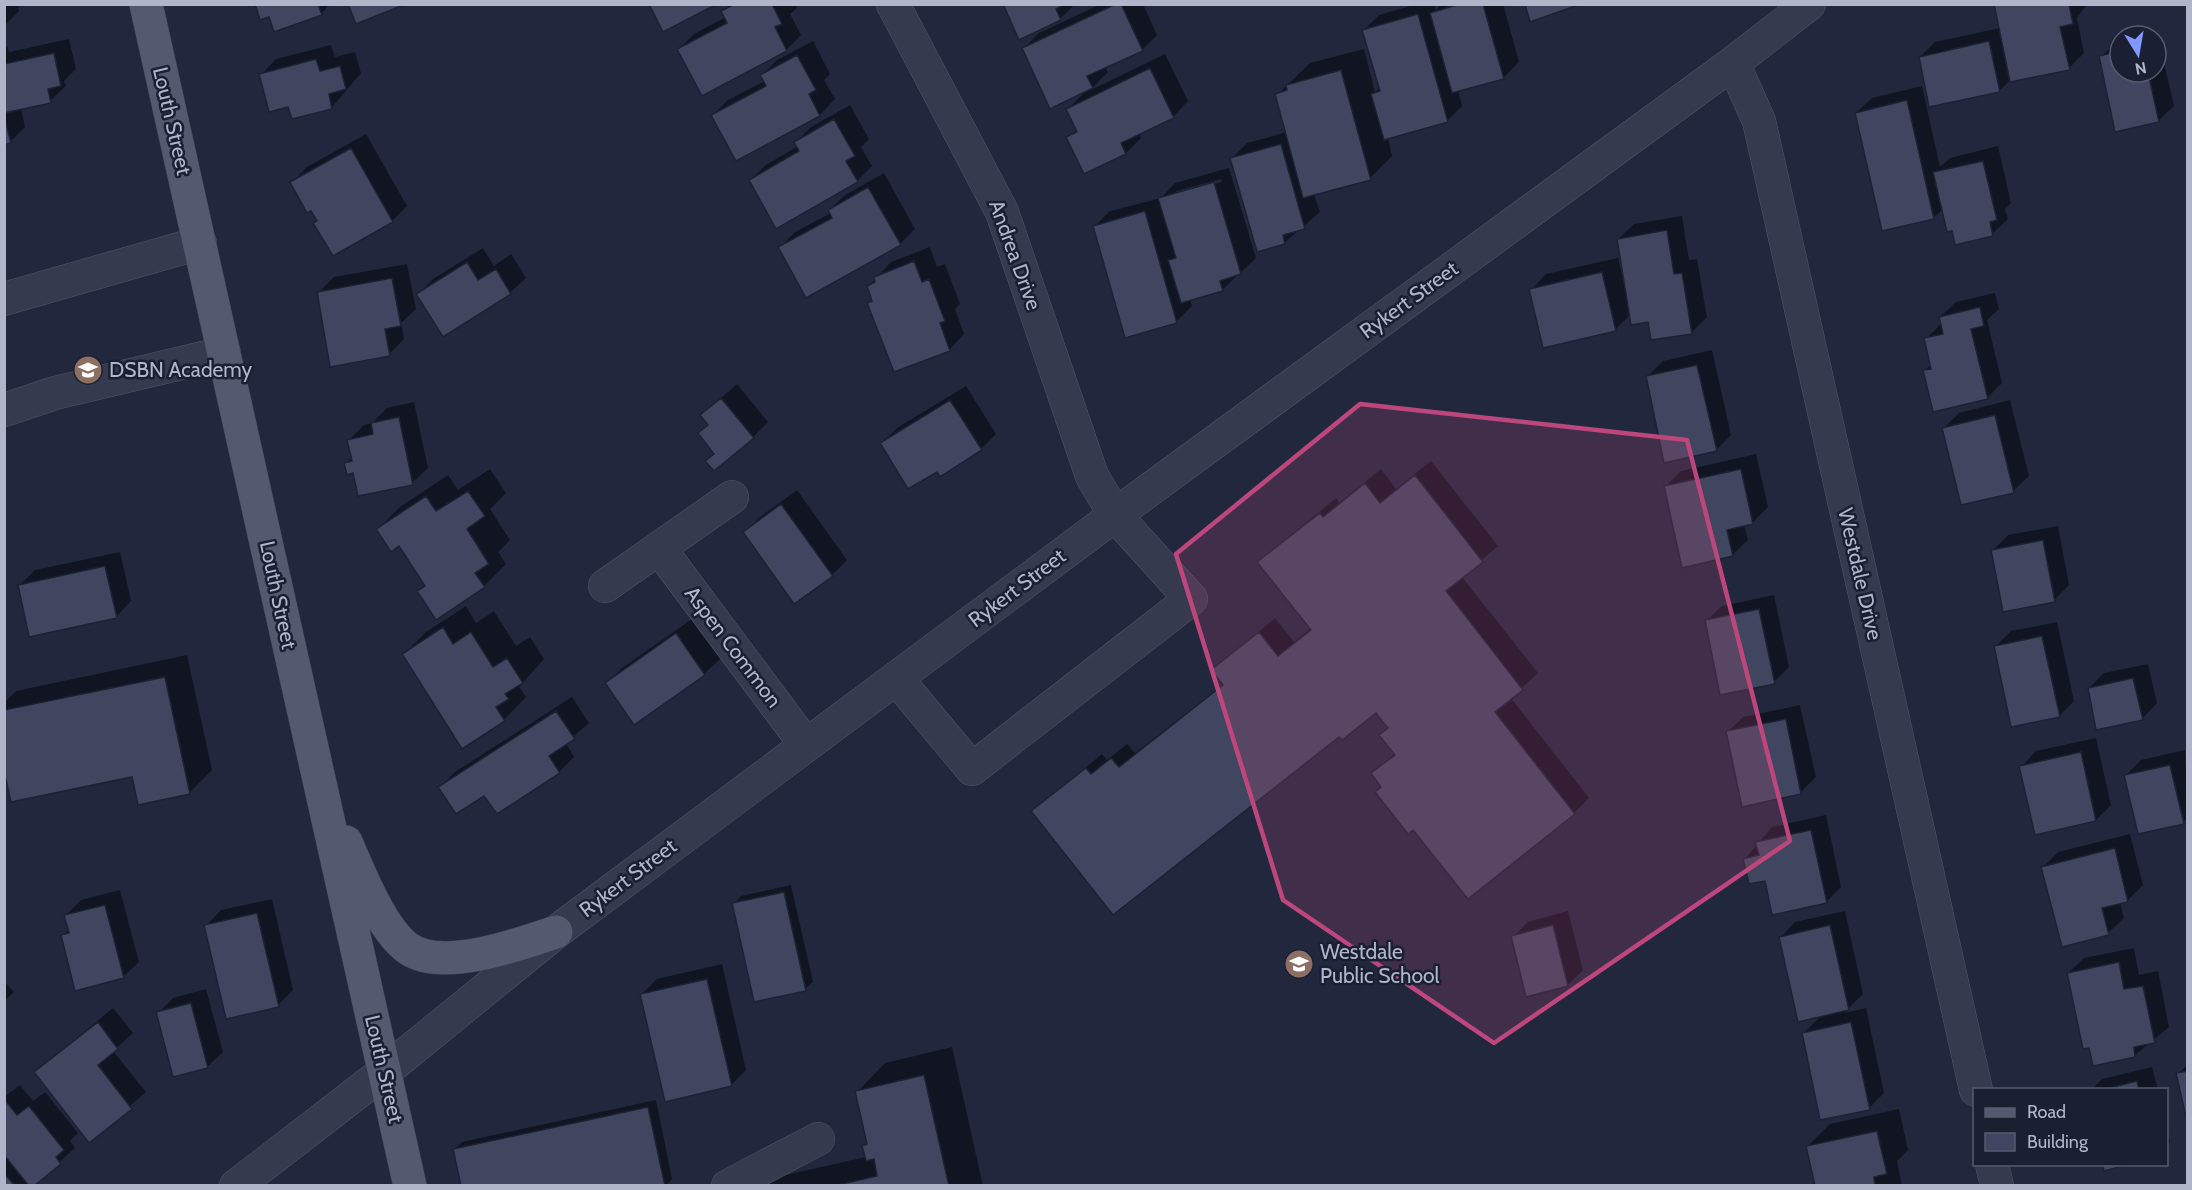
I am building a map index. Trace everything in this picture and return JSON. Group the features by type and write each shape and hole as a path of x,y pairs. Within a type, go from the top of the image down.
{"main road":[{"name":"Louth Street","path":"146,4 316,778 411,1185"},
{"path":"316,778 385,922 408,949 426,956 478,955 556,932"}],"street":[{"name":"Andrea Drive","path":"893,4 1002,212 1092,476 1115,515 1191,598 972,769 896,678"},
{"name":"Rykert Street","path":"236,1185 384,1072 556,932 1115,515 1733,63 1809,4"},
{"name":"Westdale Drive","path":"1733,63 1759,121 1976,1088"},
{"path":"4,299 200,243"},
{"path":"4,410 55,393 224,353"},
{"path":"605,586 732,498"},
{"name":"Aspen Common","path":"659,549 807,745"},
{"path":"728,1185 818,1139"},
{"path":"1992,1166 1997,1185"}],"highlighted area":[{"path":"1360,404 1687,440 1790,841 1494,1043 1283,900 1176,554"}],"building":[{"path":"255,4 318,4 322,15 274,32 269,17 260,20"},
{"path":"348,4 406,4 356,24"},
{"path":"649,4 717,4 663,32"},
{"path":"735,4 772,4 782,24 775,27 787,51 702,96 677,49 727,23 721,11"},
{"path":"1003,4 1065,4 1056,9 1061,20 1019,40"},
{"path":"1116,4 1121,4 1143,51 1087,76 1093,88 1050,109 1022,48"},
{"path":"1460,4 1483,4 1504,79 1452,93 1430,13"},
{"path":"1525,4 1581,4 1530,22"},
{"path":"1994,4 2069,4 2073,24 2060,27 2070,70 2010,82"},
{"path":"1418,14 1448,122 1384,140 1371,94 1380,91 1362,30"},
{"path":"1989,41 2000,92 1929,107 1919,57"},
{"path":"54,53 61,86 48,89 51,103 4,113 4,64"},
{"path":"2108,54 2108,84 2151,84 2159,122 2115,132 2099,56"},
{"path":"797,55 816,90 809,94 820,116 736,161 711,115 766,86 760,75"},
{"path":"316,59 320,71 340,66 346,89 329,94 332,109 292,119 288,107 269,112 259,74"},
{"path":"1150,68 1174,118 1121,143 1126,154 1084,174 1066,137 1077,132 1066,109"},
{"path":"1341,70 1371,180 1303,198 1275,94 1287,90 1286,85"},
{"path":"1907,100 1934,219 1882,231 1855,113"},
{"path":"4,116 11,143 4,145"},
{"path":"834,119 855,156 846,161 858,182 776,229 749,180 799,151 794,142"},
{"path":"1281,144 1305,229 1283,235 1285,244 1257,252 1230,158"},
{"path":"351,148 393,222 333,256 313,223 317,221 311,211 307,213 290,182"},
{"path":"1983,161 1997,220 1990,222 1993,236 1955,245 1952,231 1947,232 1933,172"},
{"path":"1214,182 1241,274 1220,281 1223,291 1181,303 1168,260 1176,258 1158,198"},
{"path":"868,187 901,245 806,298 778,247 832,218 828,210"},
{"path":"1145,211 1177,323 1125,338 1093,226"},
{"path":"1667,230 1674,274 1682,273 1692,334 1651,340 1648,322 1631,325 1617,239"},
{"path":"914,261 922,282 929,279 945,321 940,323 950,351 894,372 867,303 872,301 867,286 875,282 874,277"},
{"path":"467,262 478,280 496,269 511,294 443,337 416,294"},
{"path":"1602,272 1616,331 1543,348 1529,289"},
{"path":"392,278 401,326 385,329 390,356 330,367 317,292"},
{"path":"1980,307 1984,326 1971,329 1988,399 1933,412 1923,370 1931,369 1924,338 1943,334 1939,317"},
{"path":"1697,365 1717,451 1664,463 1646,376"},
{"path":"721,398 754,438 714,471 705,461 714,454 698,433 708,425 700,415"},
{"path":"950,400 982,450 940,477 937,472 908,489 880,443"},
{"path":"1995,415 2014,493 1961,505 1942,428"},
{"path":"399,417 413,485 358,496 353,473 347,475 344,463 352,461 347,440 373,434 371,423"},
{"path":"1741,469 1753,524 1727,530 1733,556 1682,568 1664,486"},
{"path":"1415,475 1483,562 1446,591 1523,690 1495,712 1575,814 1468,899 1413,830 1408,834 1375,792 1381,787 1371,773 1395,755 1379,735 1388,728 1376,713 1342,740 1339,737 1113,915 1031,811 1086,768 1091,774 1111,758 1119,767 1223,685 1211,670 1259,632 1278,656 1311,630 1257,562 1320,513 1323,517 1365,483 1380,503"},
{"path":"468,491 485,516 467,529 489,564 475,573 485,587 436,620 417,591 425,586 399,546 391,552 376,529 426,496 436,511"},
{"path":"781,504 833,576 794,604 743,532"},
{"path":"2043,540 2055,602 2003,612 1991,550"},
{"path":"105,566 117,618 29,637 18,585"},
{"path":"1759,609 1775,684 1720,695 1705,620"},
{"path":"443,627 453,644 471,632 493,667 507,658 523,683 505,694 509,699 496,707 505,721 462,749 402,654"},
{"path":"676,633 705,675 634,725 605,683"},
{"path":"2042,636 2060,717 2011,727 1994,646"},
{"path":"165,677 190,794 138,805 132,777 11,802 4,771 4,710"},
{"path":"2133,678 2143,720 2096,730 2088,688"},
{"path":"556,711 575,739 549,756 560,773 497,814 484,796 456,814 438,787"},
{"path":"1786,719 1801,794 1742,807 1726,731"},
{"path":"2081,752 2096,821 2035,835 2019,766"},
{"path":"2170,765 2184,824 2138,834 2124,775"},
{"path":"1811,830 1827,903 1772,915 1765,881 1749,884 1743,859 1759,855 1755,842"},
{"path":"2115,848 2128,902 2102,908 2109,935 2062,947 2041,867"},
{"path":"784,892 806,991 754,1002 732,903"},
{"path":"105,905 124,978 75,991 61,935 69,933 64,915"},
{"path":"257,913 279,1007 226,1019 204,925"},
{"path":"1553,925 1568,986 1526,997 1511,936"},
{"path":"1830,925 1849,1010 1798,1022 1779,937"},
{"path":"2119,962 2124,989 2143,986 2155,1043 2134,1047 2135,1057 2093,1066 2089,1048 2083,1049 2067,973"},
{"path":"707,979 732,1086 665,1102 640,994"},
{"path":"191,1003 208,1068 173,1077 156,1012"},
{"path":"98,1022 118,1049 98,1065 132,1109 89,1143 34,1072"},
{"path":"1851,1022 1870,1110 1820,1120 1802,1033"},
{"path":"2188,1071 2188,1117 2186,1117 2176,1073"},
{"path":"924,1075 949,1186 833,1186 877,1176 874,1159 866,1161 862,1146 867,1144 855,1091"},
{"path":"2137,1081 2139,1088 2110,1088"},
{"path":"4,1099 17,1115 29,1106 64,1150 56,1157 61,1164 34,1186 29,1186 4,1155"},
{"path":"648,1107 665,1186 461,1186 453,1149"},
{"path":"1877,1131 1887,1174 1874,1177 1875,1186 1815,1186 1806,1146"},
{"path":"2103,1166 2122,1166 2104,1171"},
{"path":"4,1173 15,1186 4,1186"}],"place":[{"name":"DSBN Academy","path":"88,370"},
{"name":"Westdale Public School","path":"1299,964"}]}
